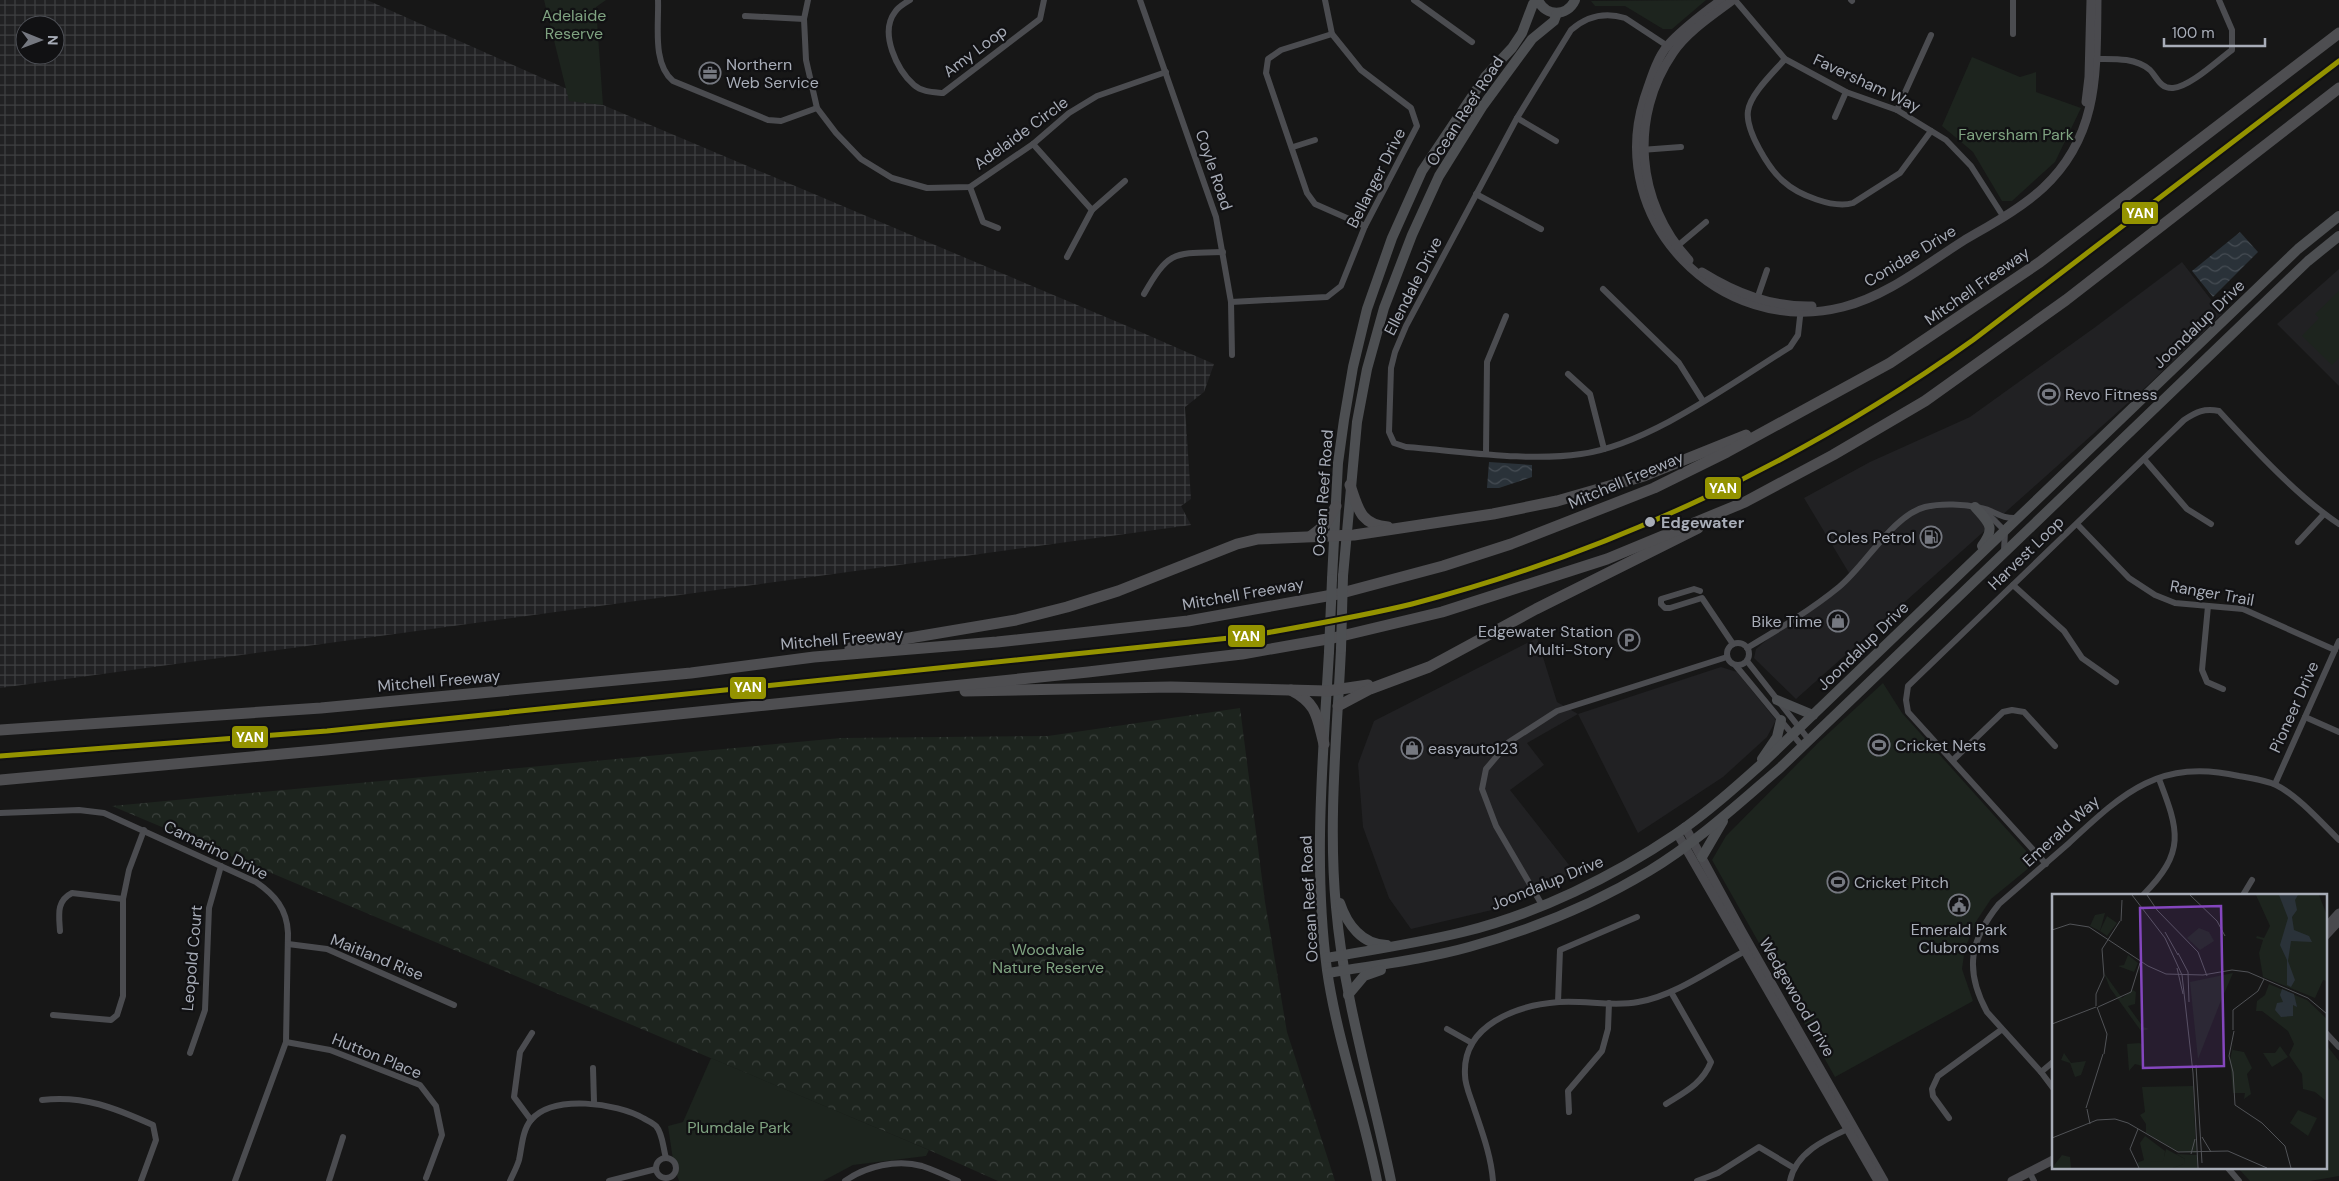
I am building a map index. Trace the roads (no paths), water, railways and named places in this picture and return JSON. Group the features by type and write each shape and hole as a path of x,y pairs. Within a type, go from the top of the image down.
{"highway":[{"name":"Mitchell Freeway","path":"0,730 321,708 690,673 814,657 997,642 1188,621 1338,594 1443,566 1511,544 1654,488 1798,415 1912,350 2040,262 2339,33"},
{"path":"1338,706 1347,700 1392,680 1429,667 1536,609 1677,540 1833,456 1925,402 2066,300 2339,88"},
{"path":"814,657 873,643 1016,620 1118,591 1237,544 1258,540 1311,536 1347,536 1502,512 1601,490 1644,476 1798,415"},
{"path":"1350,485 1361,515 1368,522 1378,526 1400,528"},
{"path":"0,780 937,688 1242,654 1334,638 1442,612 1607,559 1746,502"},
{"path":"1311,536 1325,525 1336,506"},
{"path":"937,688 982,692 1171,687 1327,691 1392,680"},
{"path":"1290,690 1301,695 1315,710 1324,744"}],"main road":[{"path":"1538,0 1545,9 1556,13"},
{"name":"Ocean Reef Road","path":"1377,1181 1328,973 1320,898 1320,819 1340,454 1353,367 1367,309 1392,238 1422,171 1485,77 1512,48 1522,33 1533,4 1538,0"},
{"name":"Ocean Reef Road","path":"1391,1181 1377,1114 1355,1033 1343,970 1335,890 1334,793 1343,576 1357,422 1367,369 1384,308 1412,235 1440,176 1482,108 1532,39 1554,21 1556,13 1568,9 1575,0"},
{"name":"Joondalup Drive","path":"1326,958 1405,945 1466,931 1542,905 1609,875 1681,830 1756,769 1796,732 2298,249 2339,216"},
{"name":"Joondalup Drive","path":"1328,973 1408,962 1469,947 1548,920 1615,890 1650,870 1689,843 1728,813 1805,743 2308,261 2339,236"},
{"path":"2145,396 2158,397 2173,390"},
{"path":"1974,560 1990,531 1988,522 1979,508"},
{"path":"1777,700 1814,715"},
{"path":"1756,769 1776,737 1781,720"},
{"path":"1702,857 1728,813"},
{"path":"1335,890 1345,918 1353,929 1363,937 1381,945 1405,945"},
{"path":"1348,995 1364,976 1408,962"}],"street":[{"path":"658,0 660,62 665,74 673,81 768,120 781,121 817,108"},
{"name":"Adelaide Circle","path":"808,0 804,19 806,60 817,108 836,133 861,159 892,178 927,188 970,187 1033,144 1069,113 1097,96 1166,72"},
{"name":"Amy Loop","path":"910,0 894,12 890,26 889,43 900,66 914,86 929,92 943,92 1040,19 1044,0"},
{"name":"Coyle Road","path":"1140,0 1216,217 1230,302 1232,356"},
{"name":"Bellanger Drive","path":"1230,302 1327,297 1341,286 1365,226 1417,126 1411,108 1361,70 1332,34 1325,0"},
{"path":"1414,0 1472,42"},
{"name":"Conidae Drive","path":"1721,0 1670,49 1652,77 1641,109 1637,130 1645,199 1654,221 1674,248 1708,283 1726,294 1756,302 1801,310 1842,308 1881,293 2042,188 2072,153 2089,114 2094,90 2091,0"},
{"name":"Conidae Drive","path":"1670,49 1734,0"},
{"name":"Faversham Way","path":"1734,0 1785,59 1846,92 1897,110 1946,140 1971,166 2002,214"},
{"path":"2013,0 2013,34"},
{"name":"Conidae Drive","path":"2093,59 2097,0"},
{"path":"2093,59 2139,63 2151,71 2157,81 2165,86 2173,88 2188,83 2232,50 2232,30 2219,0"},
{"path":"745,16 804,19"},
{"name":"Ellendale Drive","path":"1670,49 1625,18 1618,16 1598,16 1582,22 1567,35 1517,118 1406,326 1395,352 1391,368 1388,432 1394,443 1400,446 1486,453 1547,457 1582,454 1604,448 1652,430 1703,401 1795,342 1801,310"},
{"path":"1332,34 1281,50 1268,59 1266,73 1293,147 1307,193 1315,204 1365,226"},
{"path":"1897,110 1931,35"},
{"path":"1785,59 1751,100 1747,116 1753,138 1774,171 1789,186 1832,205 1845,206 1853,203 1900,173 1931,131"},
{"path":"1835,117 1846,92"},
{"path":"1517,118 1556,141"},
{"path":"1293,147 1315,140"},
{"path":"1033,144 1092,210"},
{"path":"1640,150 1681,147"},
{"path":"1068,256 1092,210 1125,181"},
{"path":"970,187 983,222 998,228"},
{"path":"1476,194 1542,229"},
{"path":"1674,248 1706,222"},
{"path":"1144,294 1156,272 1170,258 1188,253 1223,252"},
{"path":"1756,302 1767,270"},
{"path":"1603,289 1679,363 1703,401"},
{"path":"1486,453 1488,362 1491,349 1506,316"},
{"path":"1568,374 1590,394 1604,448"},
{"name":"Harvest Loop","path":"2046,864 1908,712 1906,700 1908,686 2184,420 2197,412 2208,409 2219,411 2324,514 2339,524"},
{"path":"2144,459 2187,510 2211,524"},
{"path":"1747,648 1811,609 1841,585 1899,522 1923,507 1948,504 1979,508 2004,519 2018,518"},
{"path":"1979,508 2004,531 2004,551"},
{"path":"2298,542 2324,514"},
{"name":"Ranger Trail","path":"2077,524 2138,586 2175,603 2243,609 2254,612 2335,650"},
{"path":"2013,585 2064,631 2082,658 2116,682"},
{"path":"1701,595 1670,608 1665,608 1661,604 1661,599 1694,589 1701,595 1733,644"},
{"path":"2208,606 2202,670 2207,682 2224,689"},
{"name":"Pioneer Drive","path":"2275,784 2339,641"},
{"path":"1736,666 1741,665 1747,660 1749,655 1747,648 1741,643 1733,644 1728,650 1727,657 1730,662 1736,666 1781,720 1796,732"},
{"path":"1542,905 1496,826 1482,789 1486,769 1509,742 1557,711 1727,657"},
{"path":"1747,660 1777,700 1796,732 1805,743"},
{"path":"1953,760 2003,712 2012,710 2024,712 2055,746"},
{"path":"2305,716 2339,732"},
{"name":"Emerald Way","path":"2052,1087 1987,1012 1974,984 1973,954 1976,942 1988,918 1999,904 2046,864 2110,804 2134,788 2159,779 2183,772 2205,770 2275,784 2312,812 2339,840"},
{"path":"2146,894 2165,871 2175,842 2174,817 2159,779"},
{"name":"Camarino Drive","path":"0,813 89,811 114,816 256,882 270,892 280,904 288,919 286,1042 235,1181"},
{"path":"53,1016 111,1020 117,1015 123,996 124,899 129,870 144,830"},
{"name":"Wedgewood Drive","path":"1681,830 1850,1127 1884,1181"},
{"name":"Wedgewood Drive","path":"1689,843 1702,857 1748,949"},
{"name":"Leopold Court","path":"190,1053 205,1010 209,908 221,866"},
{"path":"2244,894 2252,880"},
{"path":"60,931 60,901 72,893 124,899"},
{"path":"2326,927 2339,913"},
{"path":"1558,1002 1560,950 1637,917"},
{"path":"2326,935 2339,921"},
{"name":"Maitland Rise","path":"288,944 327,949 454,1004"},
{"path":"1493,1181 1491,1160 1465,1076 1472,1043 1494,1020 1523,1008 1558,1002 1638,1002 1671,992 1748,949"},
{"path":"1666,1104 1692,1088 1705,1076 1711,1062 1671,992"},
{"path":"1569,1112 1568,1091 1602,1051 1608,1029 1609,1003"},
{"path":"1447,1029 1472,1043"},
{"path":"1949,1118 1934,1096 1932,1089 1938,1076 2001,1030"},
{"path":"531,1120 514,1097 520,1052 532,1033"},
{"path":"2326,1033 2339,1046"},
{"name":"Hutton Place","path":"286,1042 330,1050 420,1085 436,1106 442,1135 426,1178"},
{"path":"2041,1072 2052,1063"},
{"path":"593,1068 594,1102"},
{"path":"42,1100 65,1098 114,1107 153,1125 156,1140 142,1181"},
{"path":"510,1181 531,1120 546,1110 594,1102 629,1110 655,1125 662,1139 666,1158"},
{"path":"1790,1181 1794,1168 1806,1153 1850,1127"},
{"name":"Wedgewood Drive","path":"1850,1127 1878,1181"},
{"path":"328,1181 342,1137"},
{"path":"1696,1181 1718,1173 1759,1147 1794,1168"},
{"path":"666,1158 672,1160 676,1168 674,1174 669,1179 661,1176 656,1169 660,1160 666,1158"},
{"path":"2030,1178 2052,1161"},
{"path":"845,1181 863,1170 902,1163 922,1166 958,1181"},
{"path":"2012,1181 2030,1178 2052,1167"},
{"path":"2228,1168 2239,1181"},
{"path":"609,1181 612,1178 656,1169"}],"water":[{"path":"2240,232 2258,252 2213,297 2192,271"},
{"path":"1489,462 1532,465 1532,477 1499,488 1487,488"}],"place":[{"name":"Northern Web Service","path":"710,73"},
{"name":"Revo Fitness","path":"2049,394"},
{"name":"Edgewater","path":"1650,522"},
{"name":"Coles Petrol","path":"1931,537"},
{"name":"Bike Time","path":"1838,621"},
{"name":"Edgewater Station Multi-Story","path":"1629,640"},
{"name":"Cricket Nets","path":"1879,745"},
{"name":"easyauto123","path":"1412,748"},
{"name":"Cricket Pitch","path":"1838,882"},
{"name":"Emerald Park Clubrooms","path":"1959,905"}],"park label":[{"name":"Adelaide Reserve","path":"574,24"},
{"name":"Faversham Park","path":"2016,134"},
{"name":"Woodvale Nature Reserve","path":"1048,958"},
{"name":"Plumdale Park","path":"739,1127"}]}
